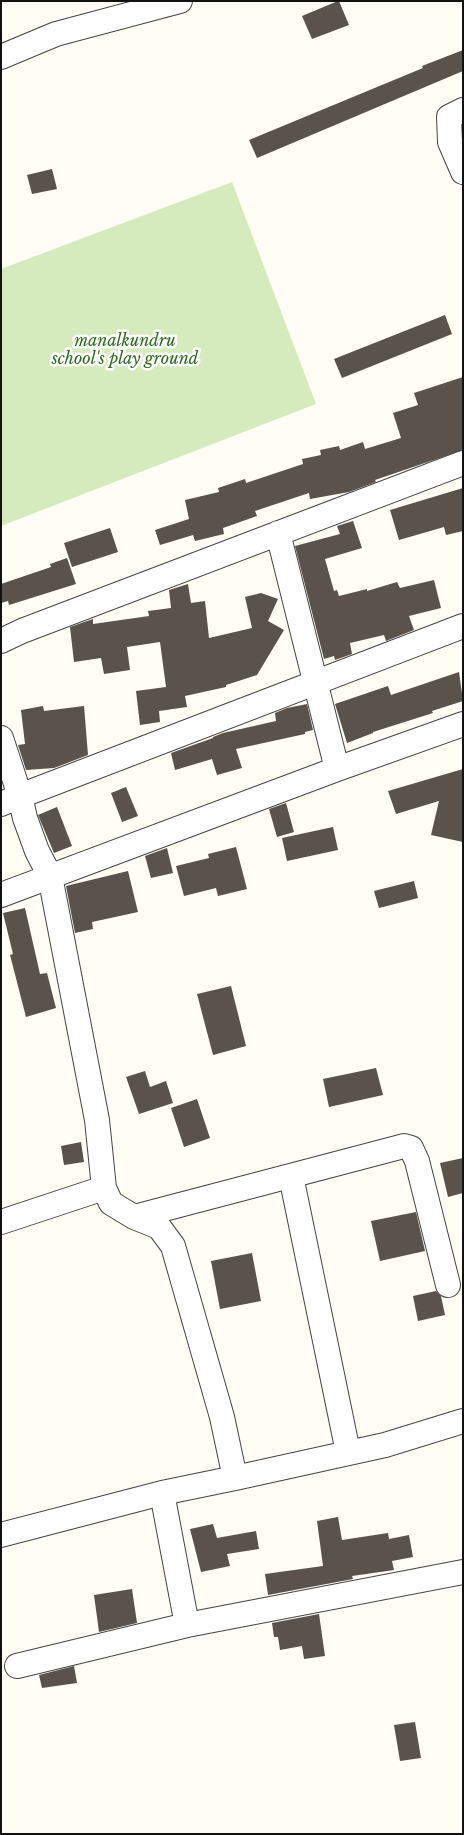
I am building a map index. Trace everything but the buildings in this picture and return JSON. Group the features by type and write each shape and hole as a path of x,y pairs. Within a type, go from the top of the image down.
{"street":[{"path":"1,57 56,34 180,1"},
{"path":"463,110 449,118 450,142 463,172"},
{"path":"1,641 22,631 463,463"},
{"path":"278,533 337,769"},
{"path":"11,800 315,681 463,626"},
{"path":"1,895 337,769 463,724"},
{"path":"1,738 11,800 25,818 37,851 50,876 97,1120 104,1188 111,1203 134,1217 159,1227 173,1246 222,1417 235,1478"},
{"path":"134,1217 404,1146 412,1148 417,1161 448,1286"},
{"path":"291,1176 348,1452"},
{"path":"1,1222 104,1188"},
{"path":"1,1535 162,1493 385,1445 463,1421"},
{"path":"162,1493 188,1625"},
{"path":"18,1666 188,1625 463,1572"}],"green space":[{"name":"manalkundru school's play ground","path":"232,182 316,404 1,526 1,269"}]}
